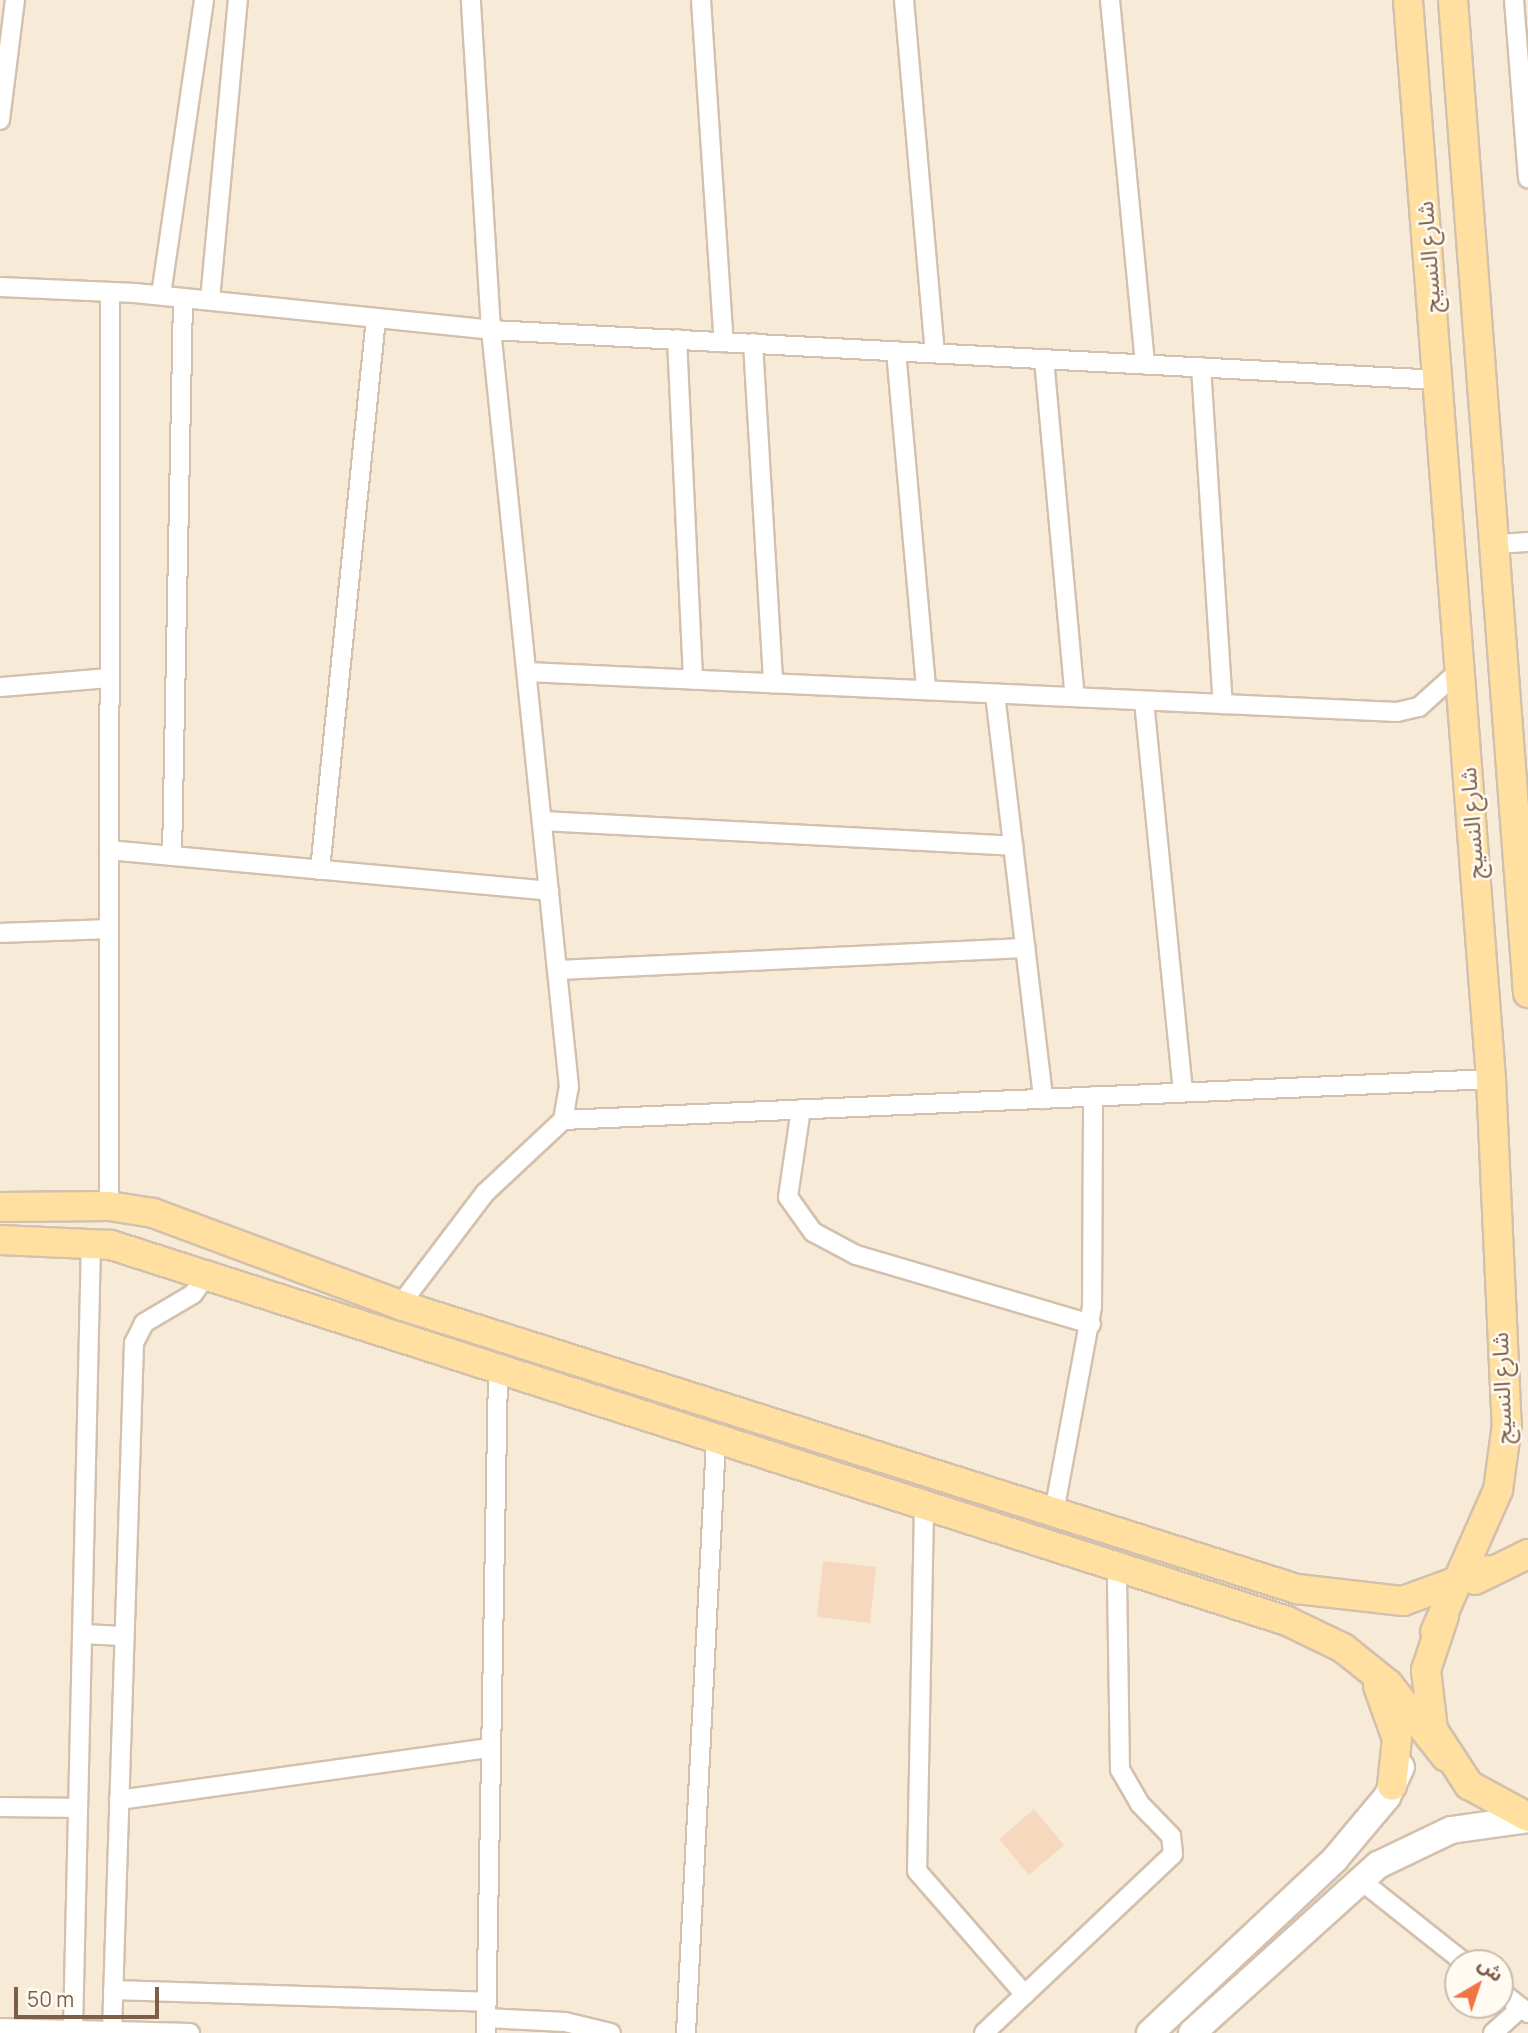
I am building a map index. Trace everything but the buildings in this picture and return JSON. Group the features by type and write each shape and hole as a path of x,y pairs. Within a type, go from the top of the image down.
{"main road":[{"name":"شارع النسيج","path":"1408,0 1491,1079 1507,1425 1498,1490 1435,1632"},
{"name":"شارع النسيج","path":"1453,0 1499,544 1528,993"},
{"path":"0,1207 109,1206 193,1226 400,1305 1297,1589 1376,1602 1403,1601 1457,1584 1528,1554"},
{"path":"169,1264 193,1226"},
{"path":"0,1240 91,1241 169,1264 498,1373 716,1440 1117,1570 1287,1621 1343,1648 1415,1716 1469,1785 1528,1818"},
{"path":"811,1471 819,1438"},
{"path":"1376,1602 1431,1581 1471,1536 1498,1490"},
{"path":"1446,1757 1426,1700 1426,1670 1435,1632 1457,1597 1488,1570"},
{"path":"1343,1648 1367,1671 1392,1716 1398,1763 1392,1786"}],"street":[{"path":"0,117 15,0"},
{"path":"161,295 204,0"},
{"path":"210,300 239,0"},
{"path":"400,1305 485,1193 563,1120 569,1087 491,330 471,0"},
{"path":"701,0 724,342"},
{"path":"904,0 935,353"},
{"path":"1110,0 1145,364"},
{"path":"1519,7 1528,178"},
{"path":"0,287 161,295 491,330 1438,380"},
{"path":"109,1206 110,292"},
{"path":"172,856 183,298"},
{"path":"320,870 376,318"},
{"path":"677,340 693,680"},
{"path":"753,343 773,683"},
{"path":"895,351 926,690"},
{"path":"1044,359 1075,698"},
{"path":"1201,367 1223,704"},
{"path":"1499,544 1528,542"},
{"path":"527,672 1397,712 1419,707 1460,670"},
{"path":"0,687 109,678"},
{"path":"995,694 1043,1099"},
{"path":"1144,701 1183,1093"},
{"path":"542,821 1013,846"},
{"path":"109,850 549,891"},
{"path":"0,933 109,929"},
{"path":"557,970 1025,948"},
{"path":"563,1120 1491,1079"},
{"path":"1054,1511 1091,1324 1093,1096"},
{"path":"801,1109 788,1197 813,1232 856,1255 1091,1324"},
{"path":"73,2030 91,1241"},
{"path":"111,2031 134,1343 144,1323 193,1294 206,1276"},
{"path":"486,2018 498,1373"},
{"path":"686,2033 716,1440"},
{"path":"924,1508 917,1871 1026,1995"},
{"path":"984,2033 1173,1854 1171,1836 1140,1804 1121,1770 1117,1570"},
{"path":"82,1634 124,1636"},
{"path":"1150,2033 1335,1859 1392,1786 1415,1716 1426,1670"},
{"path":"119,1800 489,1748"},
{"path":"0,1807 78,1808"},
{"path":"1192,2033 1359,1879 1440,1834 1528,1818"},
{"path":"1359,1879 1447,1949"},
{"path":"113,1990 565,2022 611,2033"},
{"path":"1493,2033 1524,2010"},
{"path":"0,2028 190,2033"}],"shaded area":[{"path":"0,0 1528,0 1528,2033 0,2033"}]}
